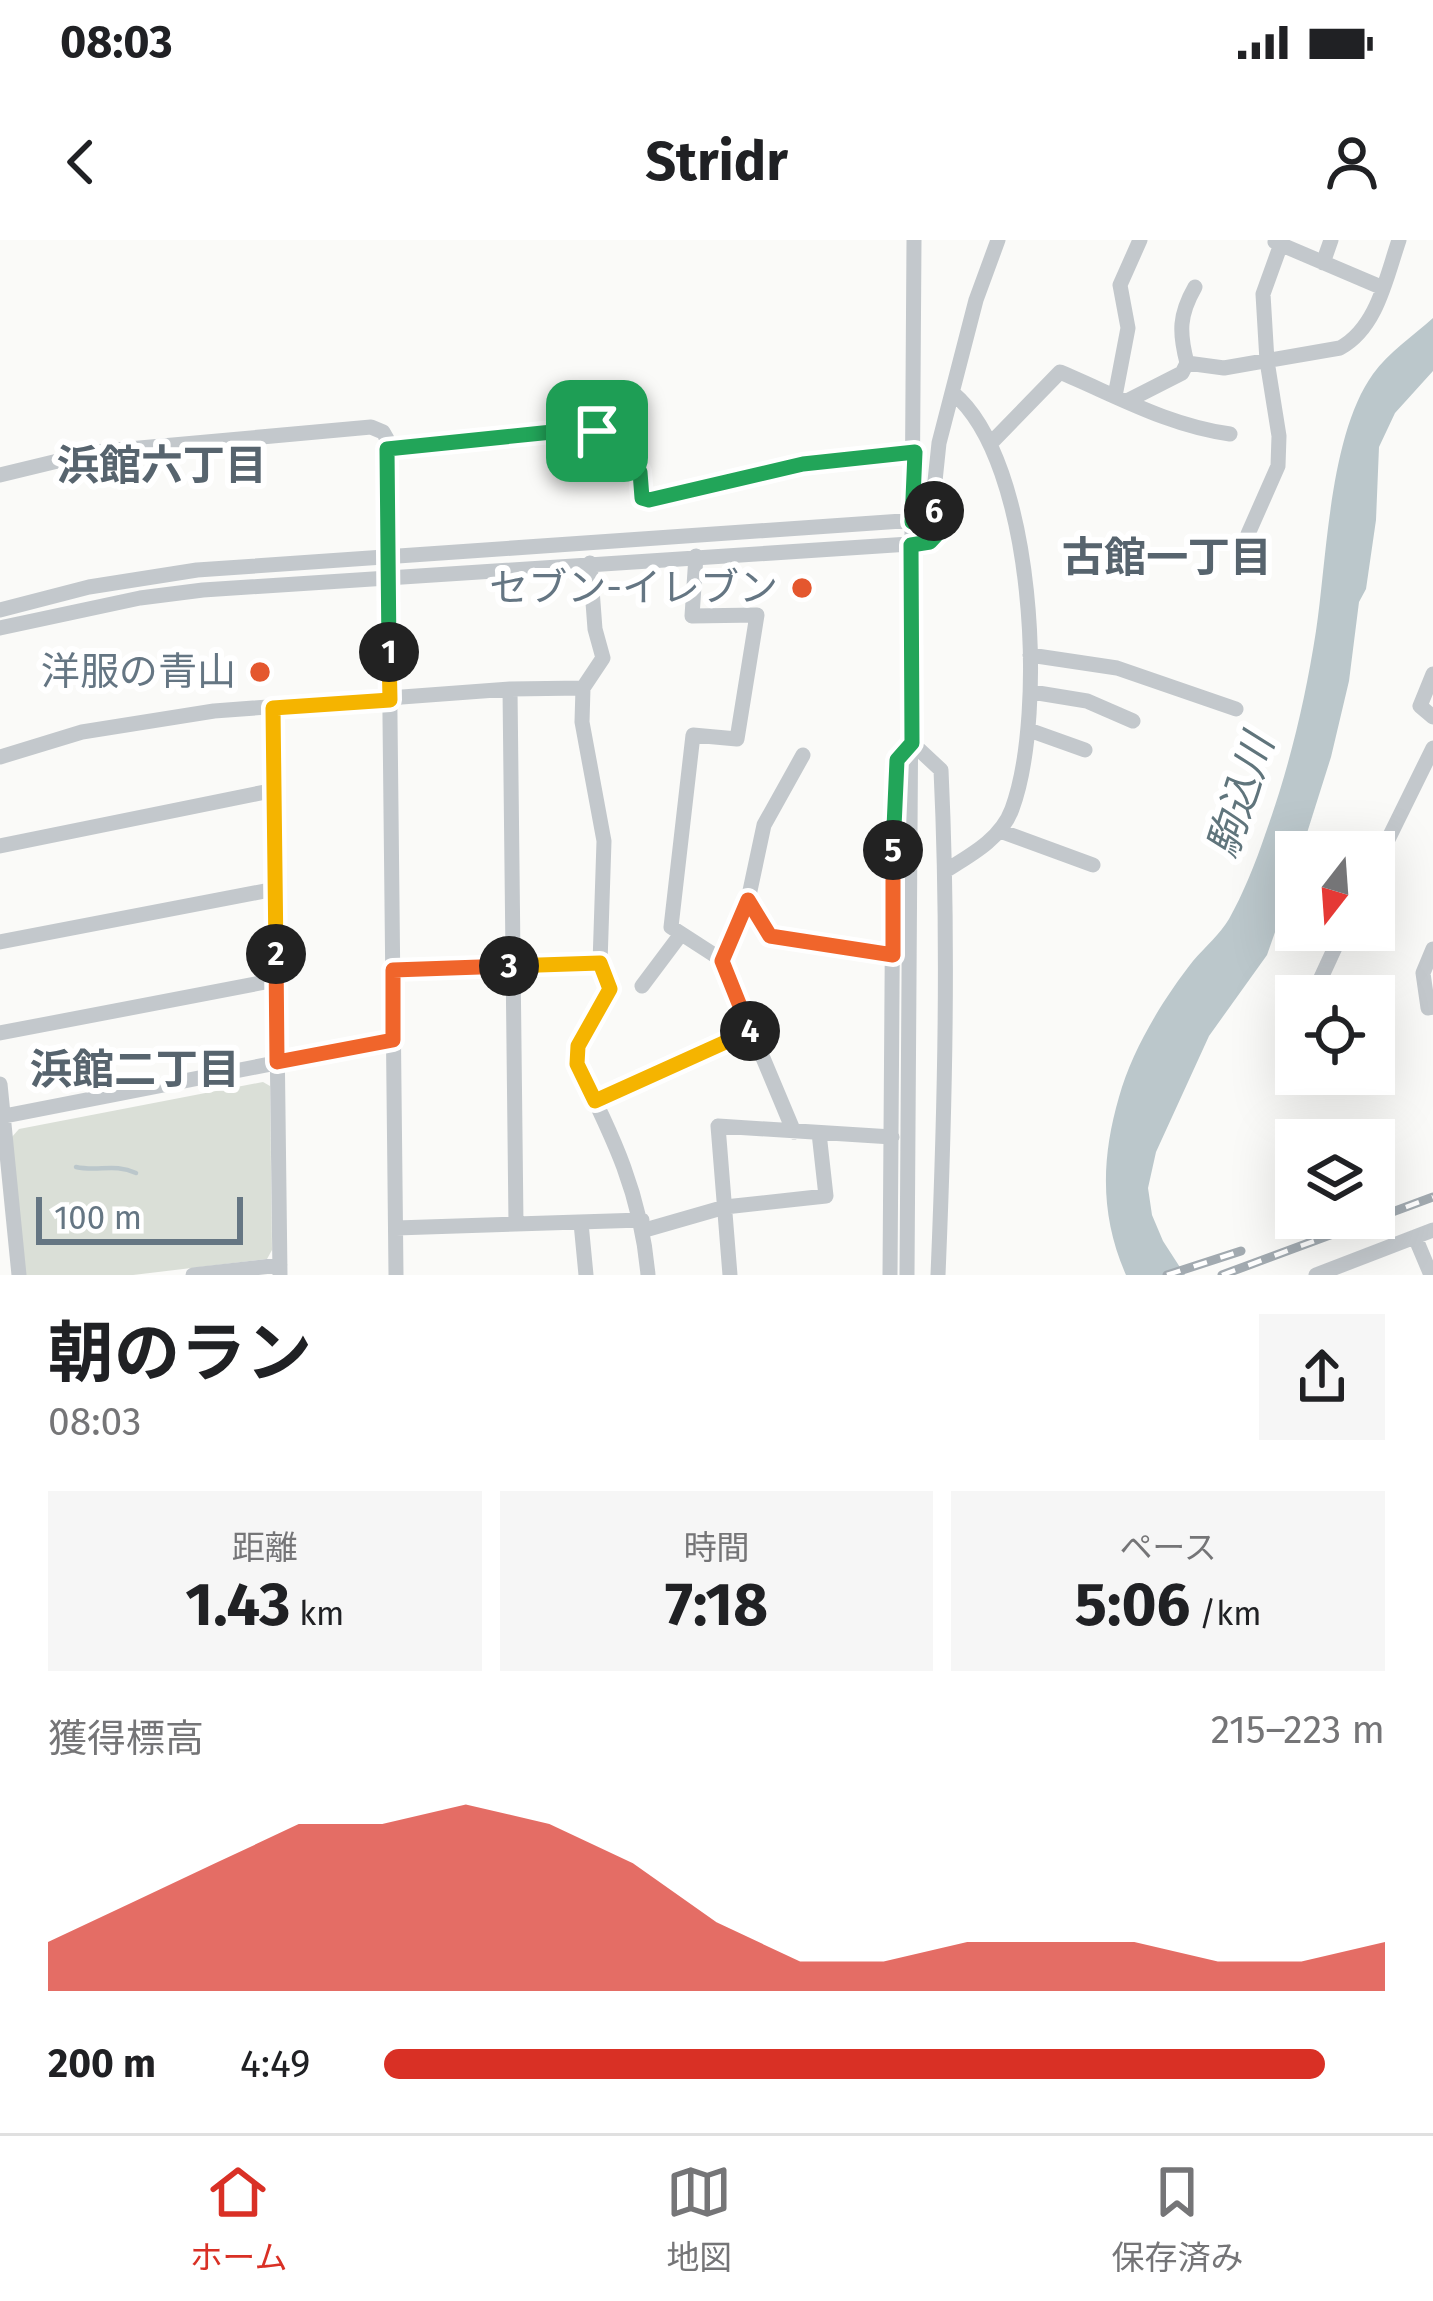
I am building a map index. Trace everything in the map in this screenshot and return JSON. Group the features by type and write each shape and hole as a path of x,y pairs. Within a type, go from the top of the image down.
{"street":[{"path":"890,1275 901,1140 912,743 914,240"},
{"path":"0,610 89,587 197,570 932,518 936,456 972,314 998,240"},
{"path":"1121,398 1128,328 1120,285 1140,240"},
{"path":"1323,263 1331,240"},
{"path":"1187,363 1224,368 1340,348 1355,340 1383,288 1399,240"},
{"path":"1248,534 1278,466 1279,436 1263,294 1276,242 1383,288"},
{"path":"1121,398 1182,373 1187,363 1181,311 1195,287"},
{"path":"991,443 1060,372 1148,414 1193,429 1230,434"},
{"path":"945,871 1000,830 1012,809 1032,692 1016,526 991,443 966,404 953,393"},
{"path":"0,475 94,452 371,427 383,432 389,578 396,1275"},
{"path":"387,449 562,431 614,433 640,472 642,498 649,500 803,464 915,452"},
{"path":"0,628 140,598 590,563 911,545 930,542 944,527 946,506 936,489"},
{"path":"696,556 692,616 757,615 737,739 693,735 671,927 722,961 794,1132"},
{"path":"590,563 595,629 603,658 588,674 583,688 583,722 604,841 600,963 610,989 578,1046 577,1064 634,1189 648,1275"},
{"path":"1030,655 1117,668 1236,709"},
{"path":"1433,674 1420,706 1433,717"},
{"path":"0,757 82,732 154,718 510,689 583,688"},
{"path":"510,689 516,1223"},
{"path":"1032,692 1087,701 1132,721"},
{"path":"193,1275 280,1270 273,708"},
{"path":"1029,730 1085,750"},
{"path":"912,743 940,770 945,871 938,1275"},
{"path":"908,1275 893,955 897,760 912,743"},
{"path":"1392,831 1433,748"},
{"path":"722,961 748,900 764,825 803,755"},
{"path":"1415,785 1433,795"},
{"path":"0,846 274,790"},
{"path":"1000,830 1093,865"},
{"path":"0,942 275,889"},
{"path":"748,900 770,936 893,955"},
{"path":"642,986 681,934"},
{"path":"1433,949 1423,973 1427,1008 1433,1007"},
{"path":"393,970 600,963"},
{"path":"0,1033 276,980"},
{"path":"595,1101 750,1031"},
{"path":"2,1117 393,1040"},
{"path":"0,1084 20,1275"},
{"path":"730,1275 718,1126 901,1140"},
{"path":"396,1228 643,1225 725,1207 826,1196 819,1133"},
{"path":"581,1223 586,1275"},
{"path":"1316,1275 1433,1230"},
{"path":"1415,1237 1431,1275"}],"shaded area":[{"path":"1433,318 1433,371 1395,413 1379,447 1376,520 1366,589 1359,602 1349,681 1331,757 1308,831 1275,831 1275,932 1267,955 1209,1036 1156,1152 1148,1188 1152,1215 1185,1275 1126,1275 1111,1231 1106,1187 1113,1120 1140,1043 1193,961 1225,925 1253,867 1282,785 1301,709 1332,498 1347,430 1373,374"},
{"path":"263,1082 270,1086 272,1250 267,1259 133,1275 24,1275 11,1138 19,1129"}],"waterway":[{"path":"76,1167 136,1173"}],"railway":[{"path":"1222,1275 1433,1197"},
{"path":"1167,1275 1241,1251"}],"place":[{"name":"セブン-イレブン","path":"802,588"},
{"name":"洋服の青山","path":"260,672"}],"district":[{"name":"浜館六丁目","path":"162,466"},
{"name":"古館一丁目","path":"1167,558"},
{"name":"浜館二丁目","path":"135,1070"}],"route":[{"path":"597,431 622,439 640,472 642,498 649,500 803,464 915,452 912,522 932,518 936,489 944,501 946,520 941,533 930,542 911,545 912,743 897,760 893,955 770,936 748,900 722,961 750,1031 595,1101 577,1064 578,1046 610,989 600,963 393,970 393,1040 277,1062 273,708 390,700 387,449 597,431"}],"water label":[{"name":"駒込川","path":"1241,796"}]}
